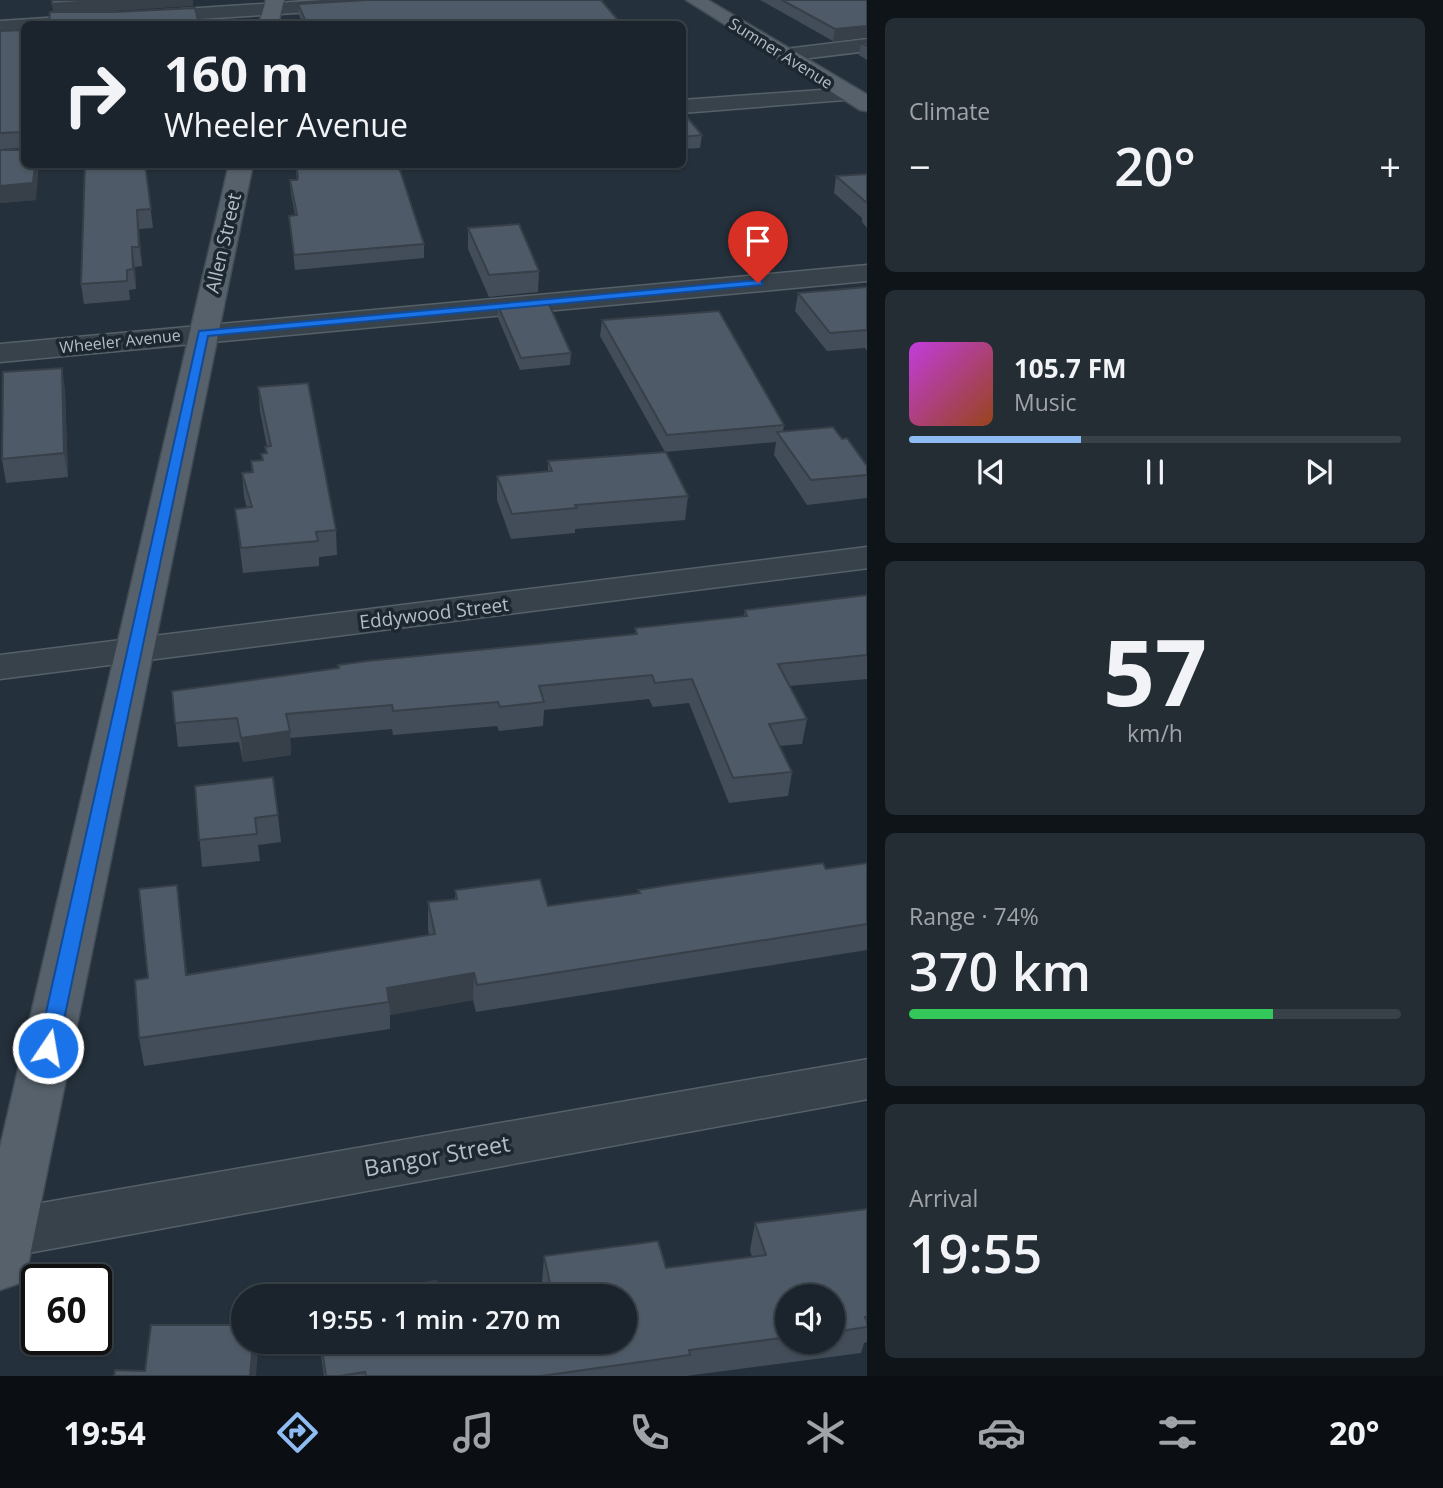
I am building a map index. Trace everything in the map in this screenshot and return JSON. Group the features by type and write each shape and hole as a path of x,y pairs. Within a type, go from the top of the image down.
{"main road":[{"name":"Sumner Avenue","path":"695,0 858,100"},
{"name":"Allen Street","path":"4,1249 240,168"}],"street":[{"path":"89,21 410,0"},
{"path":"0,27 21,25"},
{"path":"785,55 867,45"},
{"path":"686,107 858,100"},
{"name":"Wheeler Avenue","path":"0,353 867,273"},
{"name":"Eddywood Street","path":"0,667 867,557"},
{"name":"Bangor Street","path":"4,1249 867,1079"}],"building":[{"path":"52,0 108,0 52,4"},
{"path":"367,0 601,0 618,20 306,21 298,4"},
{"path":"782,0 867,0 867,26 835,29"},
{"path":"195,8 198,21 49,21 50,12"},
{"path":"21,30 21,132 0,133 0,31"},
{"path":"686,116 702,135 686,137"},
{"path":"0,150 21,150 21,168 35,168 33,183 0,186"},
{"path":"85,168 146,168 151,209 137,210 139,247 132,247 133,269 127,270 127,281 81,284"},
{"path":"297,168 399,168 424,244 294,255 289,216 297,215 290,180 297,180"},
{"path":"867,174 867,203 836,176"},
{"path":"519,224 539,271 489,275 468,228"},
{"path":"867,287 867,330 830,333 798,293"},
{"path":"548,302 571,353 521,358 498,306"},
{"path":"719,311 784,425 667,435 602,320"},
{"path":"62,368 64,453 2,459 3,372"},
{"path":"308,383 336,530 316,532 318,541 241,548 235,509 252,507 242,473 253,472 251,461 263,460 261,454 267,453 265,447 271,446 258,387"},
{"path":"833,427 842,439 847,438 867,466 867,475 811,480 777,432"},
{"path":"666,452 688,496 575,505 577,508 512,514 497,476 552,471 548,461"},
{"path":"867,595 867,655 778,664 807,719 769,724 792,772 733,778 692,679 655,683 652,675 539,686 544,702 500,707 498,702 393,711 392,705 286,714 290,731 241,738 237,718 175,723 172,691 339,668 338,665 367,661 637,634 635,628 747,616 745,610"},
{"path":"273,777 278,815 255,818 257,834 199,840 195,786"},
{"path":"823,863 826,869 867,863 867,924 477,985 474,973 387,988 389,1002 139,1038 135,980 148,978 139,889 177,885 186,975 435,934 428,902 457,899 455,890 540,879 548,906 640,893 638,890 675,884"},
{"path":"867,1209 867,1327 845,1330 845,1284 775,1284 775,1339 689,1350 690,1355 541,1376 366,1376 365,1372 326,1376 323,1354 637,1354 637,1284 550,1284 544,1256 658,1241 666,1268 766,1255 755,1223"},
{"path":"151,1325 231,1325 231,1354 252,1354 250,1376 114,1376 115,1370 145,1371"}],"route":[{"path":"48,1048 203,333 758,283"}]}
